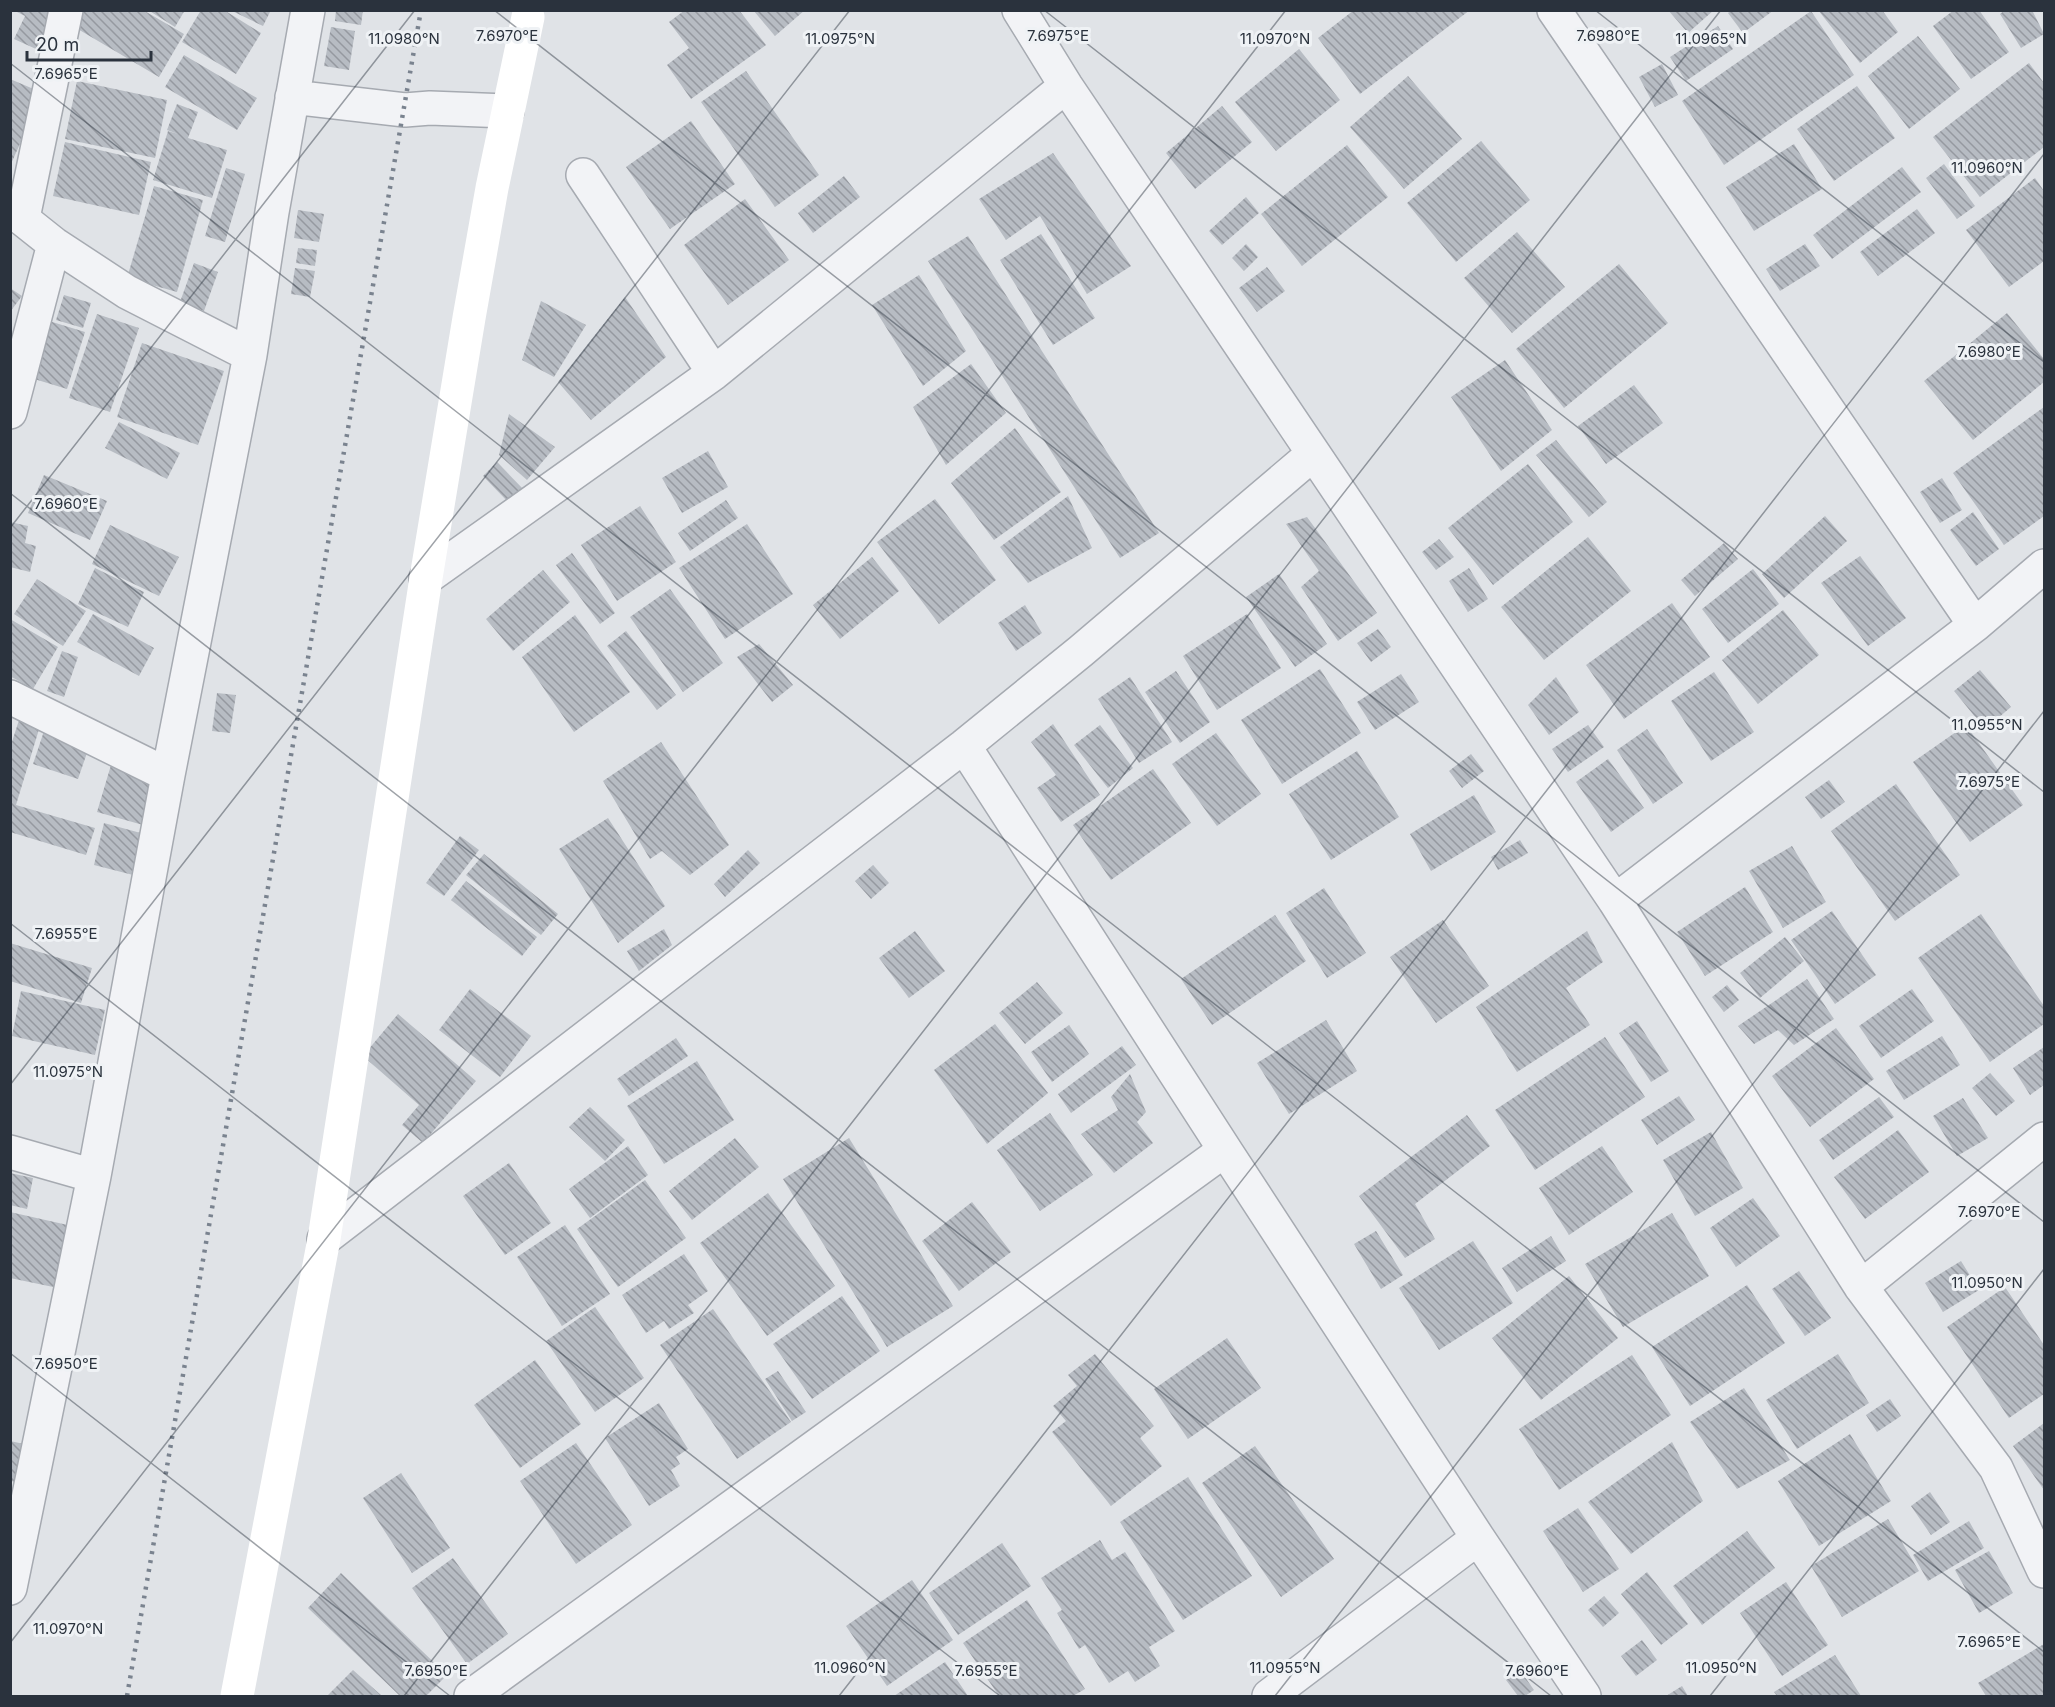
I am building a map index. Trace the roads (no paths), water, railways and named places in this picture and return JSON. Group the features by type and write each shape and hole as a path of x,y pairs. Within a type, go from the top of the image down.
{"main road":[{"path":"237,1696 324,1239 426,578 469,318 507,111 529,14"}],"street":[{"path":"66,10 17,213 54,243 127,292 250,355"},
{"path":"10,1588 94,1176 168,774 250,355 308,10"},
{"path":"1019,10 1066,86 1615,901 1861,1287 1996,1468 2044,1571"},
{"path":"1554,10 1975,625"},
{"path":"426,578 714,374 1066,86"},
{"path":"292,97 405,110 429,108 507,111"},
{"path":"583,175 714,374"},
{"path":"10,412 54,243"},
{"path":"324,1239 964,746 1081,651 1313,454"},
{"path":"1615,901 1975,625 2044,566"},
{"path":"10,697 168,774"},
{"path":"964,746 1478,1538 1584,1696"},
{"path":"1861,1287 2044,1139"},
{"path":"471,1696 1225,1150"},
{"path":"10,1152 94,1176"},
{"path":"1269,1696 1478,1538"}],"railway":[{"path":"127,1696 421,10"}]}
